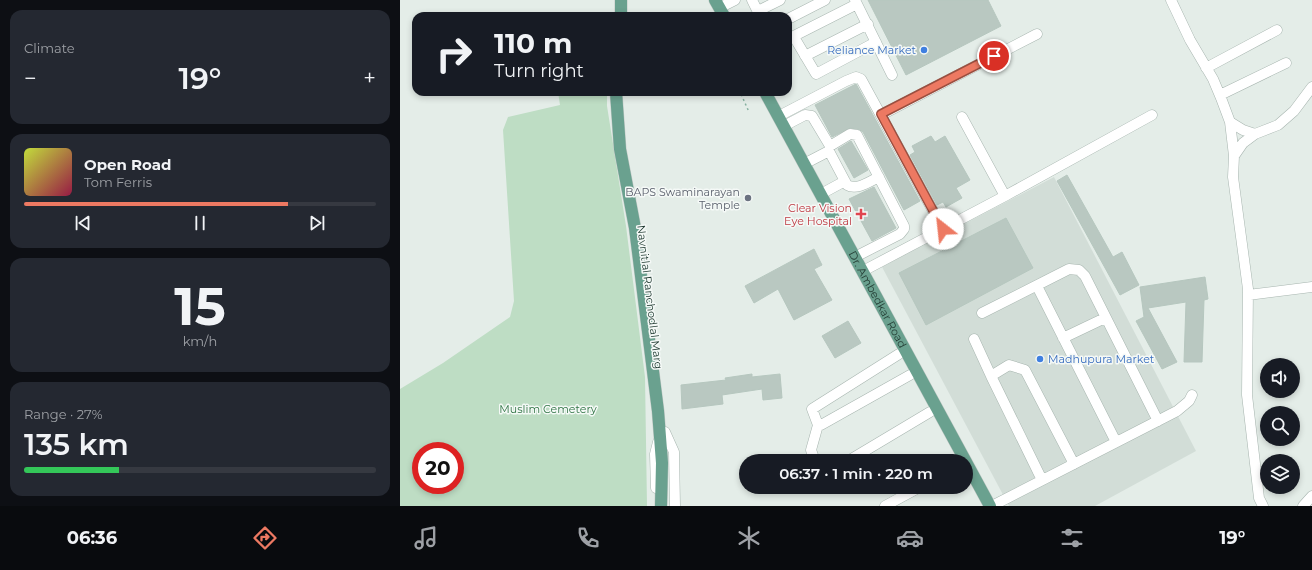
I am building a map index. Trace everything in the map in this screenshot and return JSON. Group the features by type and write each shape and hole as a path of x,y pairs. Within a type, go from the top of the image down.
{"main road":[{"path":"615,0 615,12"},
{"path":"621,0 621,12"},
{"path":"707,0 718,10"},
{"path":"616,96 620,149 635,228 662,433 667,506"},
{"name":"Navnitlal Ranchodlal Marg","path":"622,96 626,148 645,256 662,433"},
{"name":"Dr. Ambedkar Road","path":"759,96 954,454"},
{"name":"Dr. Ambedkar Road","path":"767,96 991,506"},
{"path":"661,506 664,463"},
{"path":"973,489 982,506"}],"street":[{"path":"718,10 734,0"},
{"path":"752,0 758,12"},
{"path":"762,12 780,0"},
{"path":"792,17 825,0"},
{"path":"1171,0 1190,40 1220,95 1230,122 1234,156 1233,177 1248,295 1248,394 1259,498 1263,506"},
{"path":"792,37 856,2 892,75"},
{"path":"805,56 868,24"},
{"path":"1206,68 1277,30"},
{"path":"881,114 1036,34"},
{"path":"792,39 816,74 876,42"},
{"path":"1220,95 1286,63"},
{"path":"781,121 856,77 861,78 943,229"},
{"path":"1234,156 1243,143 1255,134 1278,125 1294,111 1312,87"},
{"path":"781,121 805,115 812,116 845,181 854,188 879,177"},
{"path":"863,271 1005,196 1152,115"},
{"path":"962,117 1005,196"},
{"path":"1230,122 1243,130 1255,134"},
{"path":"804,164 850,134 857,135 904,229 900,234 855,257"},
{"path":"821,194 845,181"},
{"path":"982,313 1069,269 1079,270 1085,276 1158,421"},
{"path":"1037,286 1116,442"},
{"path":"1248,295 1312,286"},
{"path":"1063,338 1105,318"},
{"path":"974,339 1042,480"},
{"path":"812,454 811,450 818,425 812,409 899,354"},
{"path":"991,376 1009,365 1025,370 1074,464"},
{"path":"818,425 910,375"},
{"path":"991,506 1177,411 1189,401 1192,395"},
{"path":"860,454 930,412"},
{"path":"655,506 655,454 662,433"},
{"path":"662,433 674,452 675,506"},
{"path":"885,506 907,494"},
{"path":"1303,506 1312,496"}],"path":[{"path":"742,96 749,112"}],"shaded area":[{"name":"Madhupura Market","path":"1054,177 1196,451 1095,506 1009,506 882,267"}],"green space":[{"name":"Muslim Cemetery","path":"559,96 607,96 607,106 626,226 645,377 647,506 400,506 400,389 443,363 510,317 514,301 503,130 508,117 560,105"}],"building":[{"name":"Reliance Market","path":"868,0 988,0 1001,26 906,75"},
{"path":"856,84 920,201 904,210 863,132 858,129 850,128 832,137 815,105"},
{"path":"931,136 935,142 945,136 970,180 956,188 962,198 946,207 943,202 937,205 910,155 915,152 912,146"},
{"path":"851,141 868,170 854,178 838,149"},
{"path":"1067,175 1113,257 1122,252 1139,285 1120,295 1057,181"},
{"path":"874,187 896,228 872,241 849,199"},
{"path":"1006,218 1033,268 926,325 899,273"},
{"path":"814,249 822,265 814,269 832,300 794,320 778,289 754,303 745,286"},
{"path":"1205,277 1208,299 1204,300 1202,362 1184,362 1186,302 1148,308 1177,362 1162,369 1136,321 1144,317 1140,287"},
{"path":"848,321 861,343 835,358 822,336"},
{"path":"752,374 752,377 780,374 782,398 763,400 762,389 722,395 723,404 682,409 681,385 726,380 725,378"}],"place":[{"name":"Reliance Market","path":"924,50"},
{"name":"BAPS Swaminarayan Temple","path":"748,198"},
{"name":"Clear Vision Eye Hospital","path":"861,214"},
{"name":"Madhupura Market","path":"1040,359"}],"route":[{"path":"943,229 881,114 994,56"}]}
